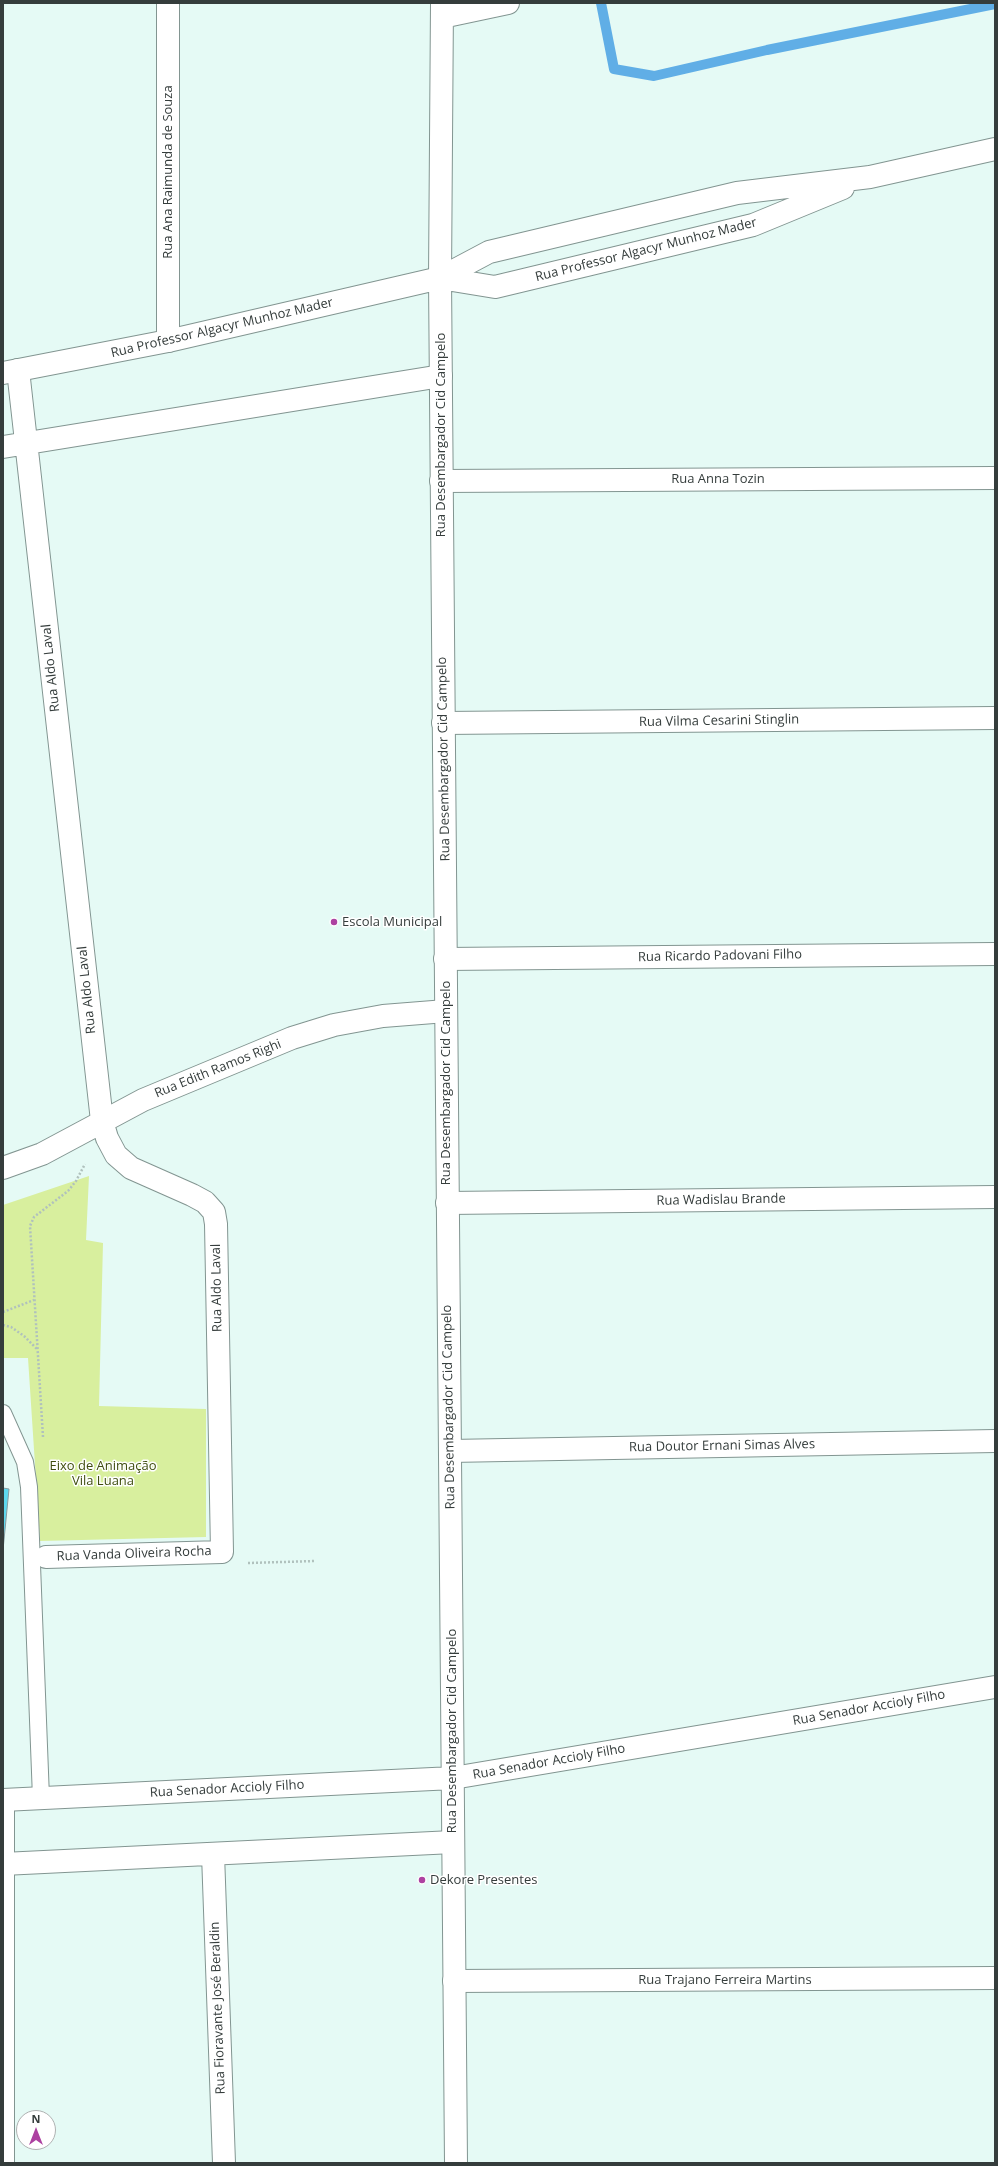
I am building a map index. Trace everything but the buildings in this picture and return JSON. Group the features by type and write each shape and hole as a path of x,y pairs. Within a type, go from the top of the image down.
{"street":[{"name":"Rua Ana Raimunda de Souza","path":"168,3 168,341"},
{"path":"442,10 508,3"},
{"name":"Rua Desembargador Cid Campelo","path":"442,10 440,278 441,481 456,2163"},
{"name":"Rua Professor Algacyr Munhoz Mader","path":"10,371 168,341 440,278 490,252 737,193 870,177 995,149"},
{"name":"Rua Professor Algacyr Munhoz Mader","path":"440,278 495,287 753,225 870,177"},
{"name":"Rua Aldo Laval","path":"10,371 26,444 102,1121 107,1138 116,1155 131,1168 192,1195 205,1202 214,1212 217,1232 222,1552"},
{"path":"3,447 441,376"},
{"name":"Rua Anna Tozin","path":"441,481 995,478"},
{"name":"Rua Vilma Cesarini Stinglin","path":"444,723 995,718"},
{"name":"Rua Ricardo Padovani Filho","path":"445,959 995,954"},
{"name":"Rua Edith Ramos Righi","path":"3,1168 42,1154 102,1121 154,1095 292,1038 334,1025 383,1016 446,1011"},
{"name":"Rua Wadislau Brande","path":"447,1203 995,1197"},
{"name":"Rua Doutor Ernani Simas Alves","path":"450,1451 995,1441"},
{"name":"Rua Vanda Oliveira Rocha","path":"46,1557 222,1552"},
{"name":"Rua Senador Accioly Filho","path":"3,1800 453,1778 995,1687"},
{"path":"3,1800 3,2163"},
{"path":"3,1864 453,1842"},
{"name":"Rua Fioravante José Beraldin","path":"212,1854 224,2163"},
{"name":"Rua Trajano Ferreira Martins","path":"454,1981 995,1978"}],"lane":[{"path":"3,1413 25,1462 28,1487 41,1798"}],"path":[{"path":"3,1312 34,1300"},
{"path":"3,1325 11,1327 24,1336 37,1349"},
{"path":"222,1552 247,1563 316,1561"}],"green space":[{"name":"Eixo de Animação Vila Luana","path":"89,1176 86,1240 103,1243 99,1406 206,1409 206,1537 40,1541 28,1358 3,1358 3,1205"}],"waterway":[{"path":"601,3 614,69 654,76 767,50 995,4"}],"place":[{"name":"Escola Municipal","path":"334,922"},
{"name":"Dekore Presentes","path":"422,1880"}]}
